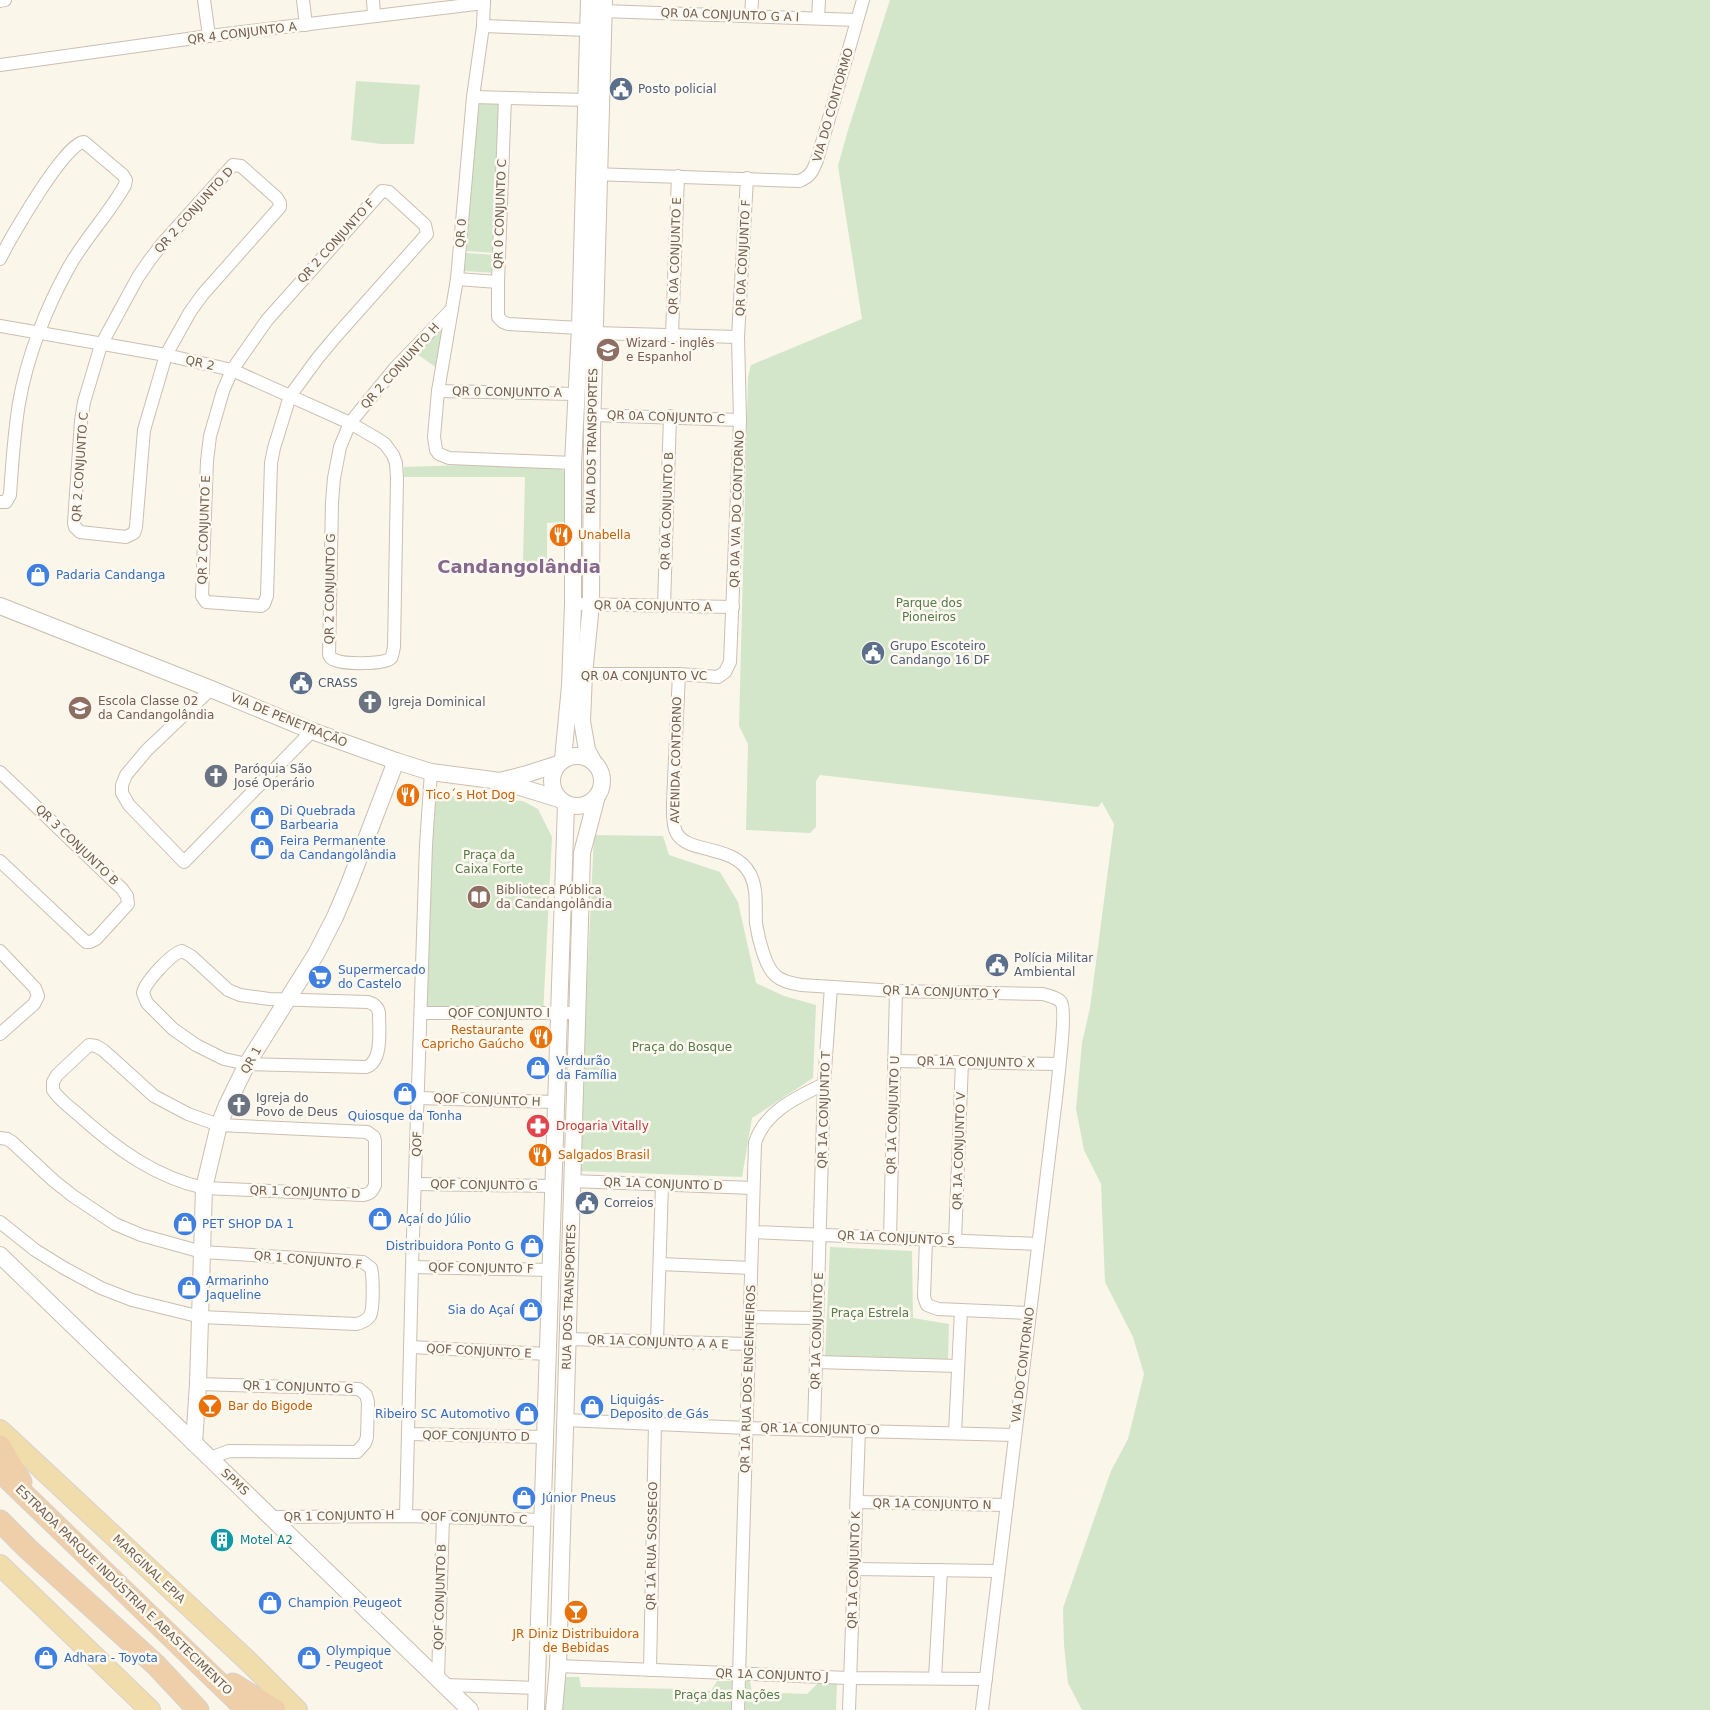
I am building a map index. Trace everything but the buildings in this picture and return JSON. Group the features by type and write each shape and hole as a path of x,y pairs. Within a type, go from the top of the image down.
{"highway":[{"path":"0,1446 32,1502"},
{"name":"ESTRADA PARQUE INDÚSTRIA E ABASTECIMENTO","path":"0,1470 248,1710"},
{"path":"0,1521 28,1549 156,1665 198,1710"},
{"path":"0,1532 28,1549"},
{"path":"197,1662 275,1710"},
{"path":"156,1665 184,1710"}],"main road":[{"name":"MARGINAL EPIA","path":"0,1430 251,1664 296,1710"},
{"path":"0,1564 150,1710"}],"street":[{"path":"0,1 5,0"},
{"path":"204,0 209,36"},
{"path":"303,0 306,25"},
{"path":"373,0 374,15"},
{"name":"RUA DOS TRANSPORTES","path":"590,0 586,100 592,174"},
{"path":"751,16 752,0"},
{"path":"818,18 819,0"},
{"name":"VIA DO CONTORMO","path":"592,174 799,181 806,179 814,170 863,0"},
{"name":"QR 4 CONJUNTO A","path":"0,65 209,36 306,25 440,3 484,1"},
{"name":"QR 0","path":"484,1 483,26 473,97 457,279 438,391 434,437 436,450 439,454 449,458 573,463"},
{"name":"RUA DOS TRANSPORTES","path":"560,762 591,605 593,415 587,331 592,174 603,6"},
{"name":"QR 0A CONJUNTO G A I","path":"603,6 751,16 857,20"},
{"path":"483,26 588,30"},
{"path":"473,97 586,100"},
{"name":"QR 0 CONJUNTO C","path":"505,98 498,317 508,324 587,331"},
{"path":"0,259 32,203 55,170 81,141 123,175 126,180 125,185 84,241 68,268 37,334 20,401 14,442 10,495 6,502 0,502"},
{"name":"QR 2 CONJUNTO D","path":"101,345 138,277 157,250 230,168 233,165 239,165 278,198 280,207 203,294 190,312 166,355"},
{"name":"QR 0A CONJUNTO E","path":"672,335 678,176"},
{"name":"QR 0A CONJUNTO F","path":"738,337 747,178"},
{"name":"QR 2 CONJUNTO F","path":"232,370 267,320 296,285 379,193 386,191 425,225 427,234 332,341 290,396"},
{"path":"457,279 498,282"},
{"name":"QR 2 CONJUNTO H","path":"350,423 395,368 452,310"},
{"name":"QR 2","path":"0,326 37,334 166,355 232,370 350,423 385,444"},
{"path":"587,331 738,337"},
{"name":"RUA DOS TRANSPORTES","path":"587,331 576,394 573,463 573,604 582,721 587,750 592,761"},
{"name":"QR 0A VIA DO CONTORNO","path":"718,677 725,672 730,662 740,420 738,337"},
{"name":"QR 2 CONJUNTO C","path":"101,345 84,402 81,422 74,523 80,532 126,538 134,533 144,430 166,355"},
{"name":"QR 2 CONJUNTO E","path":"232,370 217,408 210,436 207,461 202,596 206,602 261,606 266,601 272,463 274,448 290,396"},
{"name":"QR 0 CONJUNTO A","path":"438,391 576,394"},
{"name":"QR 0A CONJUNTO C","path":"593,415 670,416 740,420"},
{"name":"QR 0A CONJUNTO B","path":"664,606 670,416"},
{"name":"QR 2 CONJUNTO G","path":"350,423 337,458 333,494 329,650 331,658 335,661 369,663 383,662 392,657 394,647 397,479 396,463 385,444"},
{"path":"574,433 592,433"},
{"name":"QR 0A CONJUNTO A","path":"573,604 733,607"},
{"name":"VIA DE PENETRAÇÃO","path":"0,606 312,731 396,761 431,772 500,781 562,802"},
{"name":"QR 0A CONJUNTO VC","path":"577,675 679,674 718,677"},
{"name":"AVENIDA CONTORNO","path":"679,674 673,802 675,831 682,841 723,852 742,863 750,873 754,883 756,924 763,951 772,972 786,982 801,985"},
{"path":"211,689 147,750 126,775 122,785 122,793 128,805 184,862 312,731"},
{"path":"578,755 592,761 599,768 602,778 601,788 597,796 588,804 577,806 562,802 554,791 551,782 553,772 560,762 578,755"},
{"name":"QR 1","path":"194,1443 198,1384 204,1188 219,1125 247,1064 316,954 335,917 350,884 396,761"},
{"name":"VIA DE PENETRAÇÃO","path":"500,781 560,762"},
{"name":"QR 3 CONJUNTO B","path":"0,772 122,889 127,896 128,904 96,939 86,942 0,861"},
{"name":"QOF","path":"406,1516 426,845 431,772"},
{"name":"RUA DOS TRANSPORTES","path":"554,1705 558,1666 582,853 597,796"},
{"name":"RUA DOS TRANSPORTES","path":"536,1710 559,1014 562,802"},
{"path":"0,951 23,973 35,988 38,996 34,1004 0,1034"},
{"path":"182,951 191,956 228,990 240,995 269,1000 288,999 373,1004 379,1013 376,1060 371,1066 366,1067 247,1064 224,1059 210,1053 173,1029 144,999 143,993 146,985 175,954 182,951"},
{"name":"QR 1A CONJUNTO Y","path":"801,985 896,991 1043,994 1056,998 1061,1002 1063,1020"},
{"name":"QR 1A CONJUNTO T","path":"820,1234 824,1084 831,987"},
{"name":"QR 1A CONJUNTO U","path":"890,1238 896,991"},
{"name":"QOF CONJUNTO I","path":"422,1013 577,1013"},
{"name":"VIA DO CONTORNO","path":"982,1710 1063,1020"},
{"name":"QR 1 CONJUNTO D","path":"89,1045 96,1046 154,1096 188,1114 219,1125 368,1132 376,1141 375,1185 370,1194 363,1195 204,1188 192,1185 150,1169 124,1153 61,1099 53,1090 52,1085 57,1075 85,1048 89,1045"},
{"name":"QR 1A CONJUNTO X","path":"894,1061 1058,1064"},
{"name":"QR 1A CONJUNTO V","path":"955,1241 962,1062"},
{"name":"QR 1A RUA DOS ENGENHEIROS","path":"738,1710 755,1143 764,1123 774,1113 805,1093 824,1084"},
{"name":"QOF CONJUNTO H","path":"418,1098 555,1102"},
{"name":"QR 1 CONJUNTO F","path":"0,1138 12,1142 54,1181 115,1224 141,1235 202,1252 363,1262 371,1268 373,1274 372,1310 366,1320 356,1324 200,1317 132,1300 100,1288 35,1250 0,1222"},
{"name":"QR 1A CONJUNTO D","path":"572,1181 753,1188"},
{"name":"QOF CONJUNTO G","path":"415,1184 552,1186"},
{"path":"657,1342 662,1184"},
{"name":"QR 1A CONJUNTO S","path":"753,1232 1038,1244"},
{"name":"QR 1A CONJUNTO E","path":"814,1429 820,1234"},
{"path":"926,1239 924,1298 925,1303 931,1308 1030,1312"},
{"path":"550,1246 570,1246"},
{"name":"SPMS","path":"0,1255 470,1710"},
{"path":"660,1264 751,1268"},
{"name":"QOF CONJUNTO F","path":"412,1267 550,1270"},
{"path":"955,1433 961,1310"},
{"path":"750,1317 817,1318"},
{"name":"QR 1A CONJUNTO A A E","path":"567,1339 748,1344"},
{"name":"QOF CONJUNTO E","path":"410,1348 548,1354"},
{"path":"816,1362 958,1366"},
{"name":"QR 1 CONJUNTO G","path":"198,1384 351,1389 363,1392 368,1402 367,1437 365,1443 356,1452 230,1451 210,1458"},
{"name":"QR 1A CONJUNTO O","path":"565,1420 746,1428 1015,1435"},
{"name":"QR 1A RUA SOSSEGO","path":"650,1670 655,1423"},
{"name":"QR 1A CONJUNTO K","path":"849,1710 859,1430"},
{"name":"QOF CONJUNTO D","path":"408,1434 545,1437"},
{"name":"QR 1A CONJUNTO N","path":"857,1502 1006,1505"},
{"name":"QOF CONJUNTO C","path":"406,1516 543,1520"},
{"name":"QR 1 CONJUNTO H","path":"272,1517 406,1516"},
{"name":"QOF CONJUNTO B","path":"441,1682 443,1516"},
{"path":"541,1554 561,1554"},
{"path":"854,1569 998,1571"},
{"path":"935,1678 941,1570"},
{"name":"QR 1A CONJUNTO J","path":"558,1666 850,1678 986,1679"},
{"path":"441,1682 538,1688 543,1698 554,1705"}],"green space":[{"name":"Parque dos Pioneiros","path":"890,0 1710,0 1710,1710 1082,1710 1068,1683 1063,1608 1111,1471 1128,1439 1144,1374 1133,1337 1105,1282 1101,1184 1084,1150 1076,1109 1082,1043 1090,1008 1114,824 1102,802 1098,807 820,775 816,781 816,827 810,833 746,830 748,744 739,726 748,377 751,365 862,319 838,166"},
{"path":"356,81 420,85 414,144 381,144 351,140"},
{"path":"499,103 496,253 466,251 476,104"},
{"path":"466,253 496,255 495,273 464,271"},
{"path":"447,318 437,368 414,352"},
{"path":"523,463 554,465 559,467 567,476 566,522 547,523 547,561 523,562 525,477 404,477 404,467"},
{"name":"Praça da Caixa Forte","path":"428,795 523,801 538,809 552,837 543,1016 424,1016"},
{"name":"Praça do Bosque","path":"594,835 663,836 669,855 720,872 738,902 756,983 784,996 816,1005 813,1078 752,1118 742,1177 578,1171"},
{"name":"Praça Estrela","path":"830,1247 912,1251 913,1318 949,1324 948,1360 825,1358"},
{"name":"Praça das Nações","path":"564,1677 579,1677 581,1687 711,1691 717,1681 750,1681 752,1692 807,1694 818,1683 837,1684 836,1710 562,1710"}],"place":[{"name":"Posto policial","path":"621,89"},
{"name":"Wizard - inglês e Espanhol","path":"608,350"},
{"name":"Unabella","path":"561,535"},
{"name":"Padaria Candanga","path":"38,575"},
{"name":"Grupo Escoteiro Candango 16 DF","path":"873,653"},
{"name":"CRASS","path":"301,683"},
{"name":"Igreja Dominical","path":"370,702"},
{"name":"Escola Classe 02 da Candangolândia","path":"80,708"},
{"name":"Paróquia São José Operário","path":"216,776"},
{"name":"Tico´s Hot Dog","path":"408,795"},
{"name":"Di Quebrada Barbearia","path":"262,818"},
{"name":"Feira Permanente da Candangolândia","path":"262,848"},
{"name":"Biblioteca Pública da Candangolândia","path":"479,897"},
{"name":"Polícia Militar Ambiental","path":"997,965"},
{"name":"Supermercado do Castelo","path":"320,977"},
{"name":"Restaurante Capricho Gaúcho","path":"541,1037"},
{"name":"Verdurão da Família","path":"538,1068"},
{"name":"Quiosque da Tonha","path":"405,1094"},
{"name":"Igreja do Povo de Deus","path":"239,1105"},
{"name":"Drogaria Vitally","path":"538,1126"},
{"name":"Salgados Brasil","path":"540,1155"},
{"name":"Correios","path":"587,1203"},
{"name":"Açaí do Júlio","path":"380,1219"},
{"name":"PET SHOP DA 1","path":"185,1224"},
{"name":"Distribuidora Ponto G","path":"532,1246"},
{"name":"Armarinho Jaqueline","path":"189,1288"},
{"name":"Sia do Açaí","path":"531,1310"},
{"name":"Bar do Bigode","path":"210,1406"},
{"name":"Liquigás- Deposito de Gás","path":"592,1407"},
{"name":"Ribeiro SC Automotivo","path":"527,1414"},
{"name":"Júnior Pneus","path":"524,1498"},
{"name":"Motel A2","path":"222,1540"},
{"name":"Champion Peugeot","path":"270,1603"},
{"name":"JR Diniz Distribuidora de Bebidas","path":"576,1612"},
{"name":"Adhara - Toyota","path":"46,1658"},
{"name":"Olympique - Peugeot","path":"309,1658"}],"district":[{"name":"Candangolândia","path":"519,567"}]}
